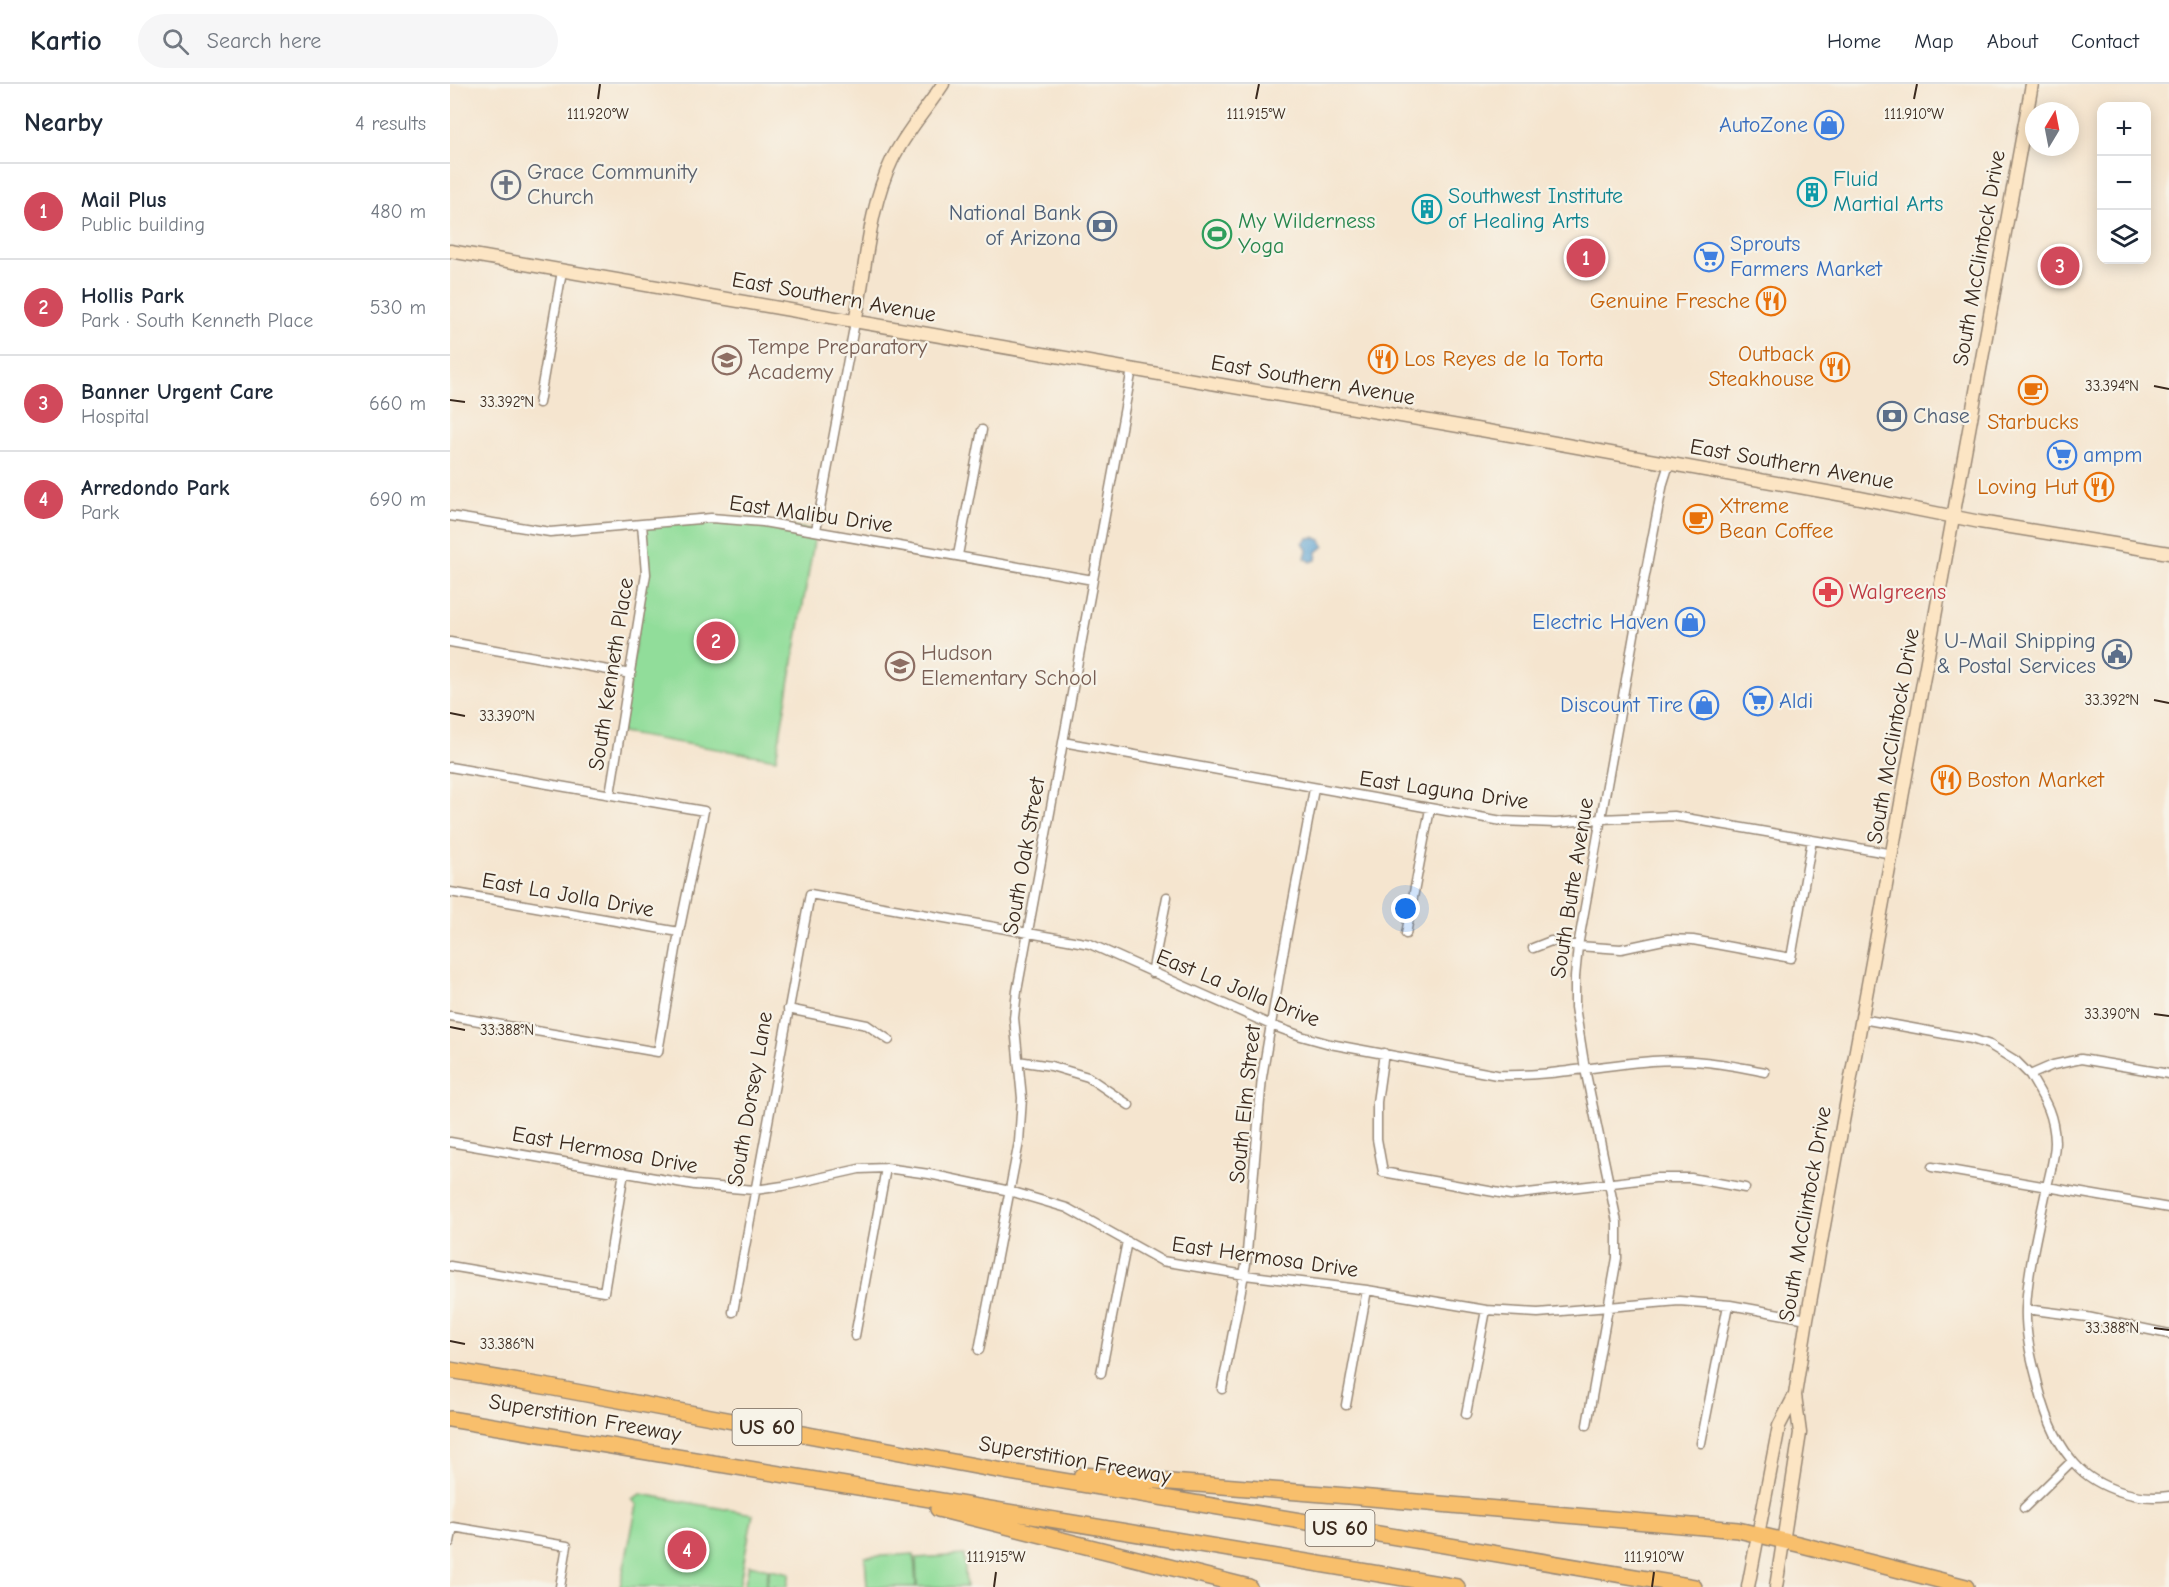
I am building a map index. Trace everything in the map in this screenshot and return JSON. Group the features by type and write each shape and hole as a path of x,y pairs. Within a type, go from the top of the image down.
{"highway":[{"path":"450,1364 549,1387"},
{"name":"Superstition Freeway","path":"450,1370 986,1468 1694,1587"},
{"name":"Superstition Freeway","path":"450,1421 541,1434 1457,1587"},
{"path":"986,1468 1738,1530 1966,1587"},
{"path":"831,1482 1249,1587"}],"main road":[{"path":"855,322 876,207 886,172 902,142 943,84"},
{"name":"South McClintock Drive","path":"1777,1581 1800,1433 1796,1395 1807,1319 2032,84"},
{"name":"East Southern Avenue","path":"450,251 2169,553"},
{"name":"South McClintock Drive","path":"1748,1587 1779,1426 1796,1395"}],"street":[{"path":"539,403 562,271"},
{"path":"816,530 855,322"},
{"name":"South Oak Street","path":"979,1350 1019,1142 1021,1107 1014,1018 1017,991 1132,369"},
{"path":"958,555 982,430"},
{"name":"South Butte Avenue","path":"1587,1425 1610,1307 1617,1258 1617,1222 1585,1070 1575,1007 1575,977 1578,946 1600,819 1641,596 1663,483 1669,464"},
{"name":"East Malibu Drive","path":"450,516 550,532 711,518 763,522 1093,580"},
{"name":"South Kenneth Place","path":"610,794 646,574 642,524"},
{"path":"450,642 631,674"},
{"name":"East Laguna Drive","path":"1063,742 1314,789 1502,821 1556,823 1674,816 1893,854"},
{"path":"450,767 704,811 679,932 658,1052 450,1016"},
{"name":"South Elm Street","path":"1222,1389 1245,1275 1256,1170 1262,1077 1314,789"},
{"path":"1406,934 1430,809"},
{"path":"1533,948 1551,941 1578,946 1621,949 1668,939 1693,940 1791,958 1812,840"},
{"name":"East La Jolla Drive","path":"450,892 679,932"},
{"name":"East La Jolla Drive","path":"810,894 1090,944 1271,1025 1330,1044 1497,1075 1521,1076 1653,1061 1710,1061 1765,1072"},
{"name":"South Dorsey Lane","path":"733,1312 810,894"},
{"path":"1152,973 1167,897"},
{"path":"788,1009 867,1025 888,1040"},
{"path":"1862,1019 1972,1039 1990,1045 2016,1061 2030,1075 2051,1111 2055,1146 2035,1243 2026,1309 2028,1345 2039,1390 2057,1438 2072,1461 2100,1483 2127,1495 2169,1496"},
{"path":"1384,1053 1377,1102 1377,1139 1383,1172 1511,1195 1655,1179 1691,1178 1745,1188"},
{"path":"2030,1075 2053,1065 2081,1059 2169,1074"},
{"path":"1018,1061 1051,1066 1088,1077 1129,1105"},
{"name":"East Hermosa Drive","path":"450,1142 695,1185 755,1190 859,1169 886,1168 929,1174 1010,1191 1067,1208 1162,1262 1367,1290 1486,1311 1538,1312 1679,1301 1728,1305 1807,1319"},
{"path":"1932,1167 2169,1208"},
{"path":"855,1336 886,1168"},
{"path":"450,1266 604,1292 624,1172"},
{"path":"1101,1373 1127,1241"},
{"path":"1346,1405 1367,1290"},
{"path":"1701,1443 1728,1305"},
{"path":"2026,1309 2087,1317 2169,1334"},
{"path":"1466,1414 1486,1311"},
{"path":"2024,1508 2072,1461"},
{"path":"450,1542 453,1527 567,1546 560,1587"}],"green space":[{"path":"711,518 816,530 776,759 621,733 646,574 642,524"},
{"path":"641,1494 753,1514 739,1587 620,1587 637,1505 632,1499"},
{"path":"914,1554 916,1587 867,1587 865,1557"},
{"path":"964,1555 966,1587 917,1587 916,1558"},
{"path":"749,1565 769,1569 765,1587 744,1587"},
{"path":"770,1569 790,1573 787,1587 766,1587"}],"water":[{"path":"1314,537 1321,540 1324,546 1317,552 1316,560 1311,562 1305,558 1307,550 1303,543 1308,538"}],"place":[{"name":"AutoZone","path":"1829,125"},
{"name":"Grace Community Church","path":"506,185"},
{"name":"Fluid Martial Arts","path":"1812,192"},
{"name":"Southwest Institute of Healing Arts","path":"1427,209"},
{"name":"National Bank of Arizona","path":"1102,226"},
{"name":"My Wilderness Yoga","path":"1217,234"},
{"name":"Sprouts Farmers Market","path":"1709,257"},
{"name":"Mail Plus","path":"1586,258"},
{"name":"Banner Urgent Care","path":"2060,266"},
{"name":"Genuine Fresche","path":"1771,301"},
{"name":"Los Reyes de la Torta","path":"1383,359"},
{"name":"Tempe Preparatory Academy","path":"727,360"},
{"name":"Outback Steakhouse","path":"1835,367"},
{"name":"Starbucks","path":"2033,390"},
{"name":"Chase","path":"1892,416"},
{"name":"ampm","path":"2062,455"},
{"name":"Loving Hut","path":"2099,487"},
{"name":"Xtreme Bean Coffee","path":"1698,519"},
{"name":"Walgreens","path":"1828,592"},
{"name":"Electric Haven","path":"1690,622"},
{"name":"Hollis Park","path":"716,641"},
{"name":"U-Mail Shipping & Postal Services","path":"2117,654"},
{"name":"Hudson Elementary School","path":"900,666"},
{"name":"Aldi","path":"1758,701"},
{"name":"Discount Tire","path":"1704,705"},
{"name":"Boston Market","path":"1946,780"},
{"name":"Arredondo Park","path":"687,1550"}]}
